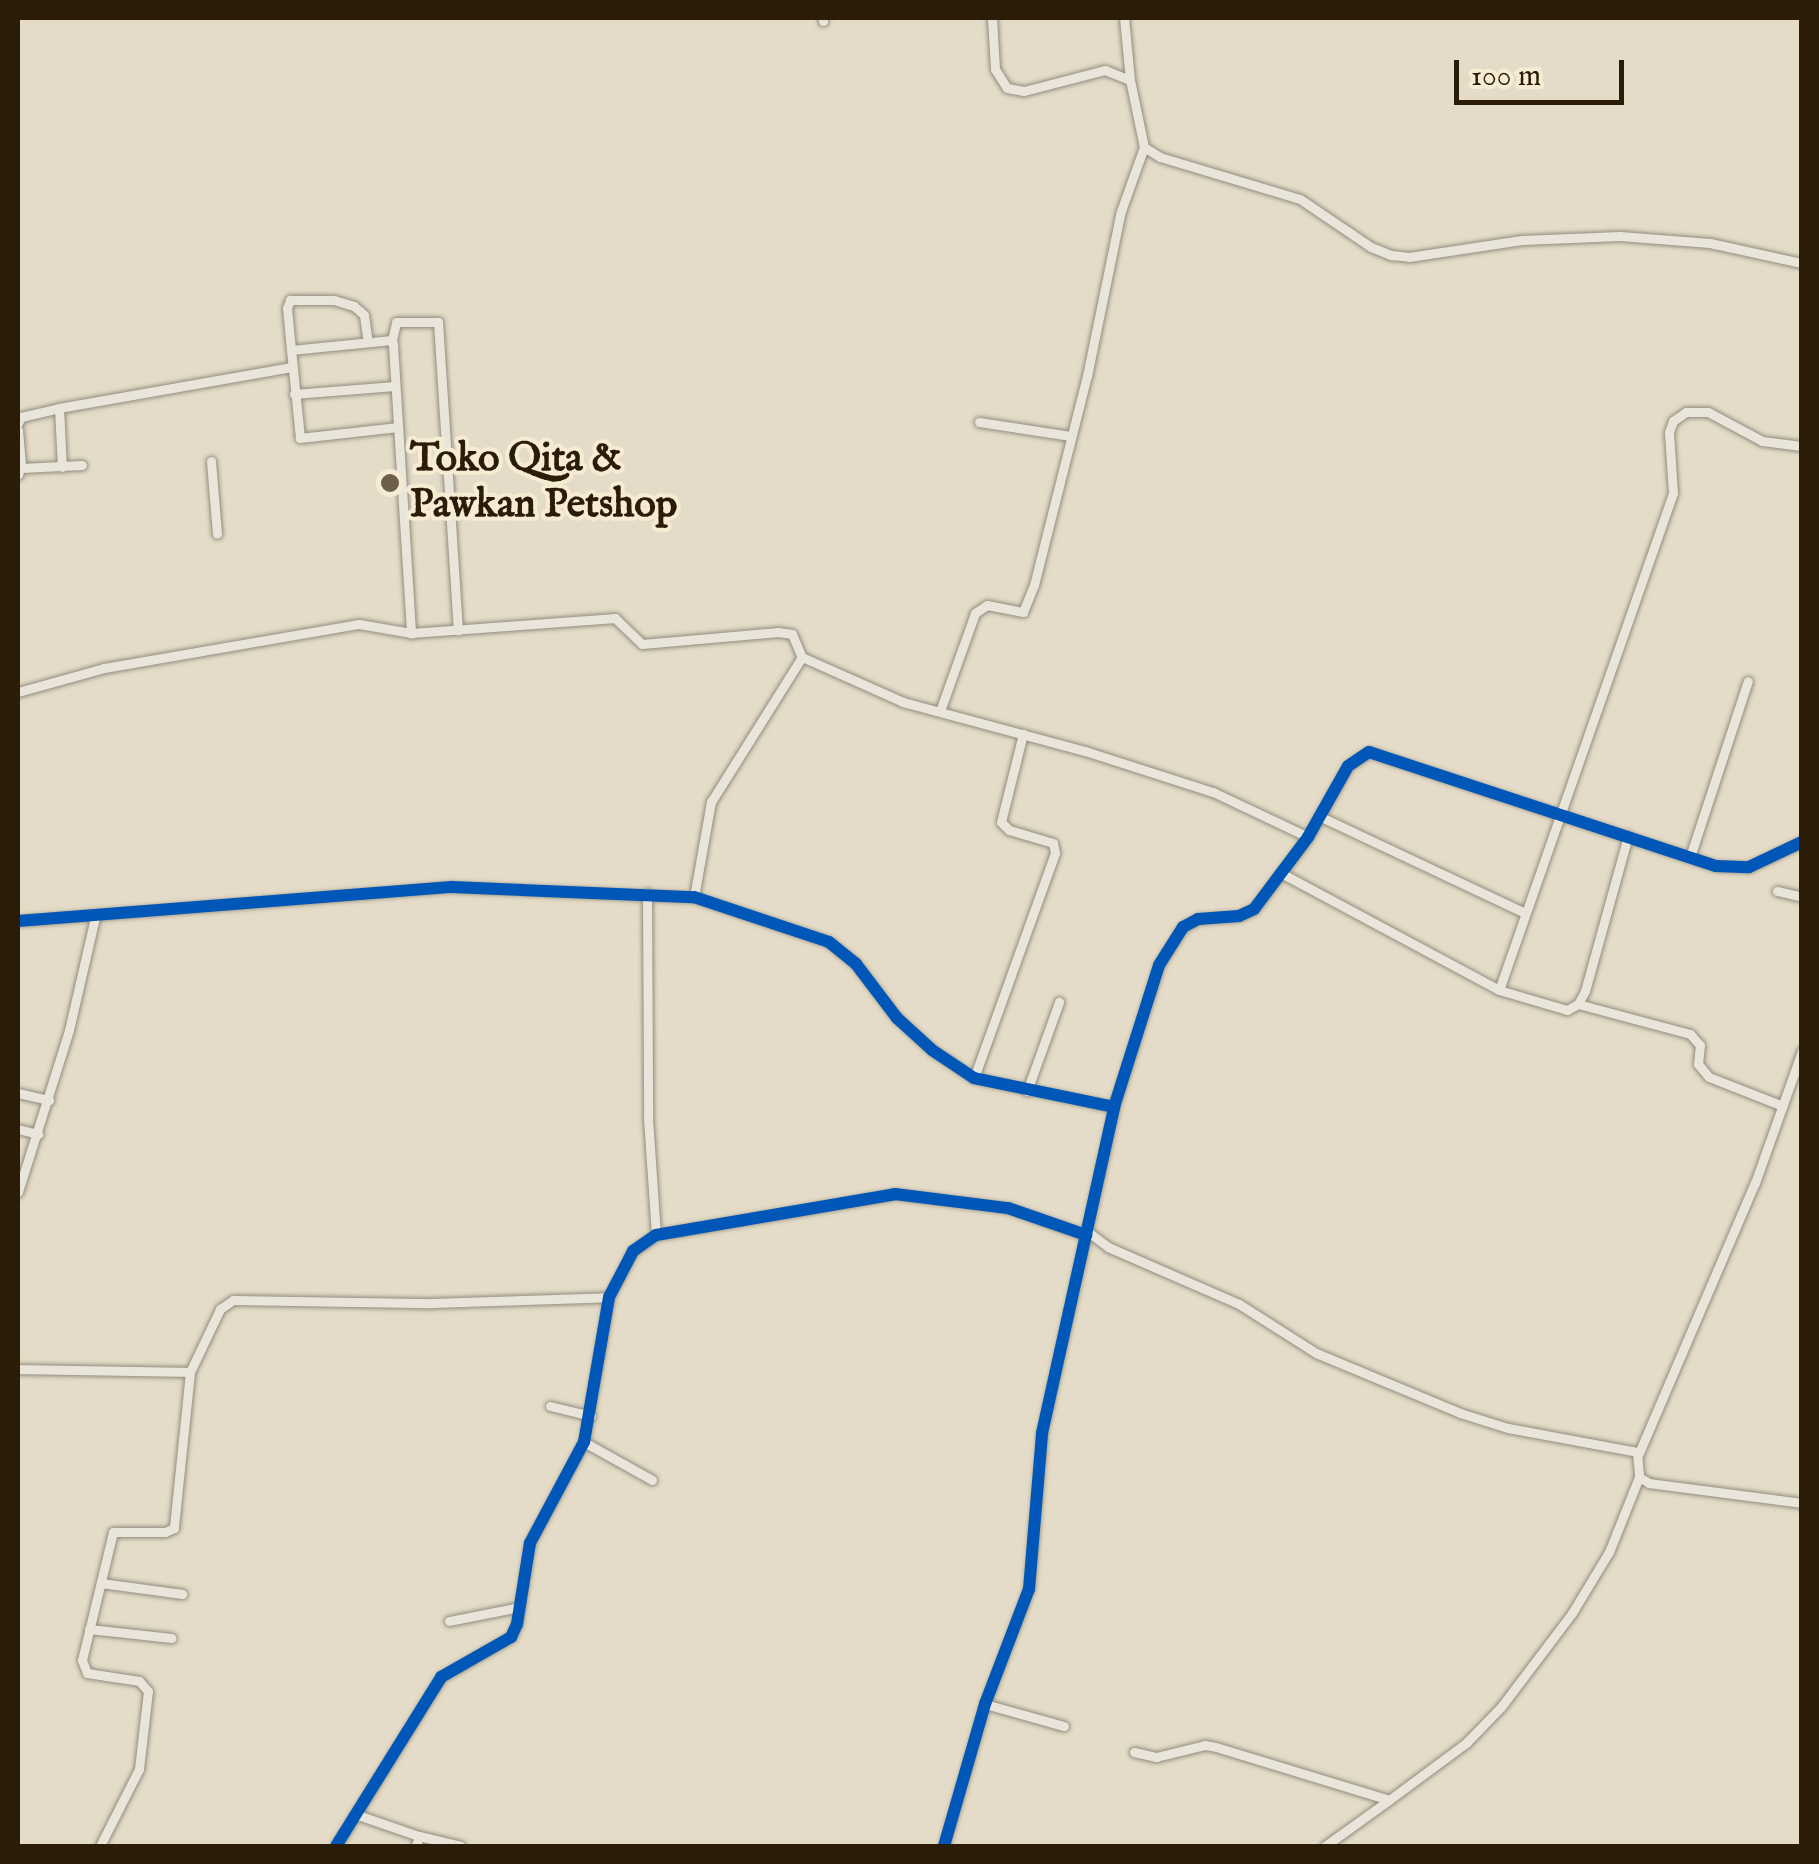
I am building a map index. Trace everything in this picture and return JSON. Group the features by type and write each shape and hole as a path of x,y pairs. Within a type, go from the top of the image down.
{"street":[{"path":"992,18 996,69 1007,88 1024,90 1105,70 1130,80"},
{"path":"940,711 975,613 987,605 1013,612 1028,607 1121,211 1144,146 1130,80 1124,18"},
{"path":"1144,146 1160,157 1300,200 1371,247 1391,255 1409,257 1522,240 1620,236 1710,243 1802,263"},
{"path":"368,342 364,315 354,306 334,300 290,300 287,308 291,367 300,438 398,427"},
{"path":"411,634 392,340 396,322 434,320 439,324 458,630"},
{"path":"291,350 392,340"},
{"path":"82,465 19,472 21,417 291,367"},
{"path":"294,394 396,386"},
{"path":"59,408 62,466"},
{"path":"1499,990 1673,493 1669,432 1673,421 1686,412 1708,412 1762,441 1802,446"},
{"path":"978,422 1071,436"},
{"path":"211,461 217,534"},
{"path":"18,692 104,668 370,624 411,634 614,618 642,644 778,632 792,634 802,656 863,687 1213,792 1308,837"},
{"path":"694,897 711,802 802,656"},
{"path":"1690,857 1748,681"},
{"path":"974,1078 1055,853 1053,844 1009,830 1001,822 1023,734"},
{"path":"944,1846 985,1704 1029,1589 1042,1433 1114,1107 1138,1024 1172,941 1182,927 1198,919 1247,914 1308,837 1353,760 1369,752 1716,866 1749,867 1802,842"},
{"path":"1319,816 1525,914"},
{"path":"1578,1004 1628,836"},
{"path":"1281,874 1499,990 1556,1009 1578,1004 1690,1034 1700,1045 1698,1064 1709,1077 1783,1106"},
{"path":"18,921 452,886 694,897 829,942 856,964 897,1018 932,1050 974,1078 1114,1107"},
{"path":"1776,890 1802,898"},
{"path":"647,893 648,1118 656,1235"},
{"path":"18,1192 49,1100 94,917"},
{"path":"1027,1090 1059,1002"},
{"path":"1325,1846 1466,1743 1501,1707 1572,1612 1609,1552 1638,1477 1639,1453 1755,1183 1802,1051"},
{"path":"18,1093 49,1100"},
{"path":"18,1129 38,1134"},
{"path":"336,1846 442,1677 511,1637 520,1607 526,1558 536,1529 584,1442 608,1297 633,1251 656,1235 868,1196 908,1194 1008,1208 1086,1233 1108,1247 1240,1304 1316,1353 1446,1407 1508,1428 1590,1440 1639,1453"},
{"path":"100,1846 139,1768 148,1691 139,1681 84,1671 82,1660 116,1530 165,1532 174,1528 190,1372 220,1309 233,1300 432,1302 608,1297"},
{"path":"18,1368 190,1372"},
{"path":"550,1406 591,1416"},
{"path":"584,1442 652,1480"},
{"path":"1638,1477 1649,1483 1802,1503"},
{"path":"102,1584 182,1594"},
{"path":"449,1622 520,1607"},
{"path":"90,1629 172,1638"},
{"path":"985,1704 1064,1726"},
{"path":"1134,1752 1166,1757 1205,1745 1216,1747 1389,1800"},
{"path":"356,1814 417,1841 461,1846"}],"cycle path":[{"path":"944,1846 985,1704 1029,1589 1042,1433 1114,1107 1159,965 1183,927 1198,919 1239,916 1254,909 1308,837 1348,766 1369,752 1716,866 1749,867 1802,842"},
{"path":"18,921 452,887 694,897 829,942 856,964 897,1018 932,1050 974,1078 1114,1107"},
{"path":"336,1846 441,1677 511,1637 517,1624 530,1543 584,1442 609,1297 633,1251 656,1235 895,1194 1008,1208 1086,1235"}],"place":[{"name":"Toko Qita & Pawkan Petshop","path":"390,483"}]}
